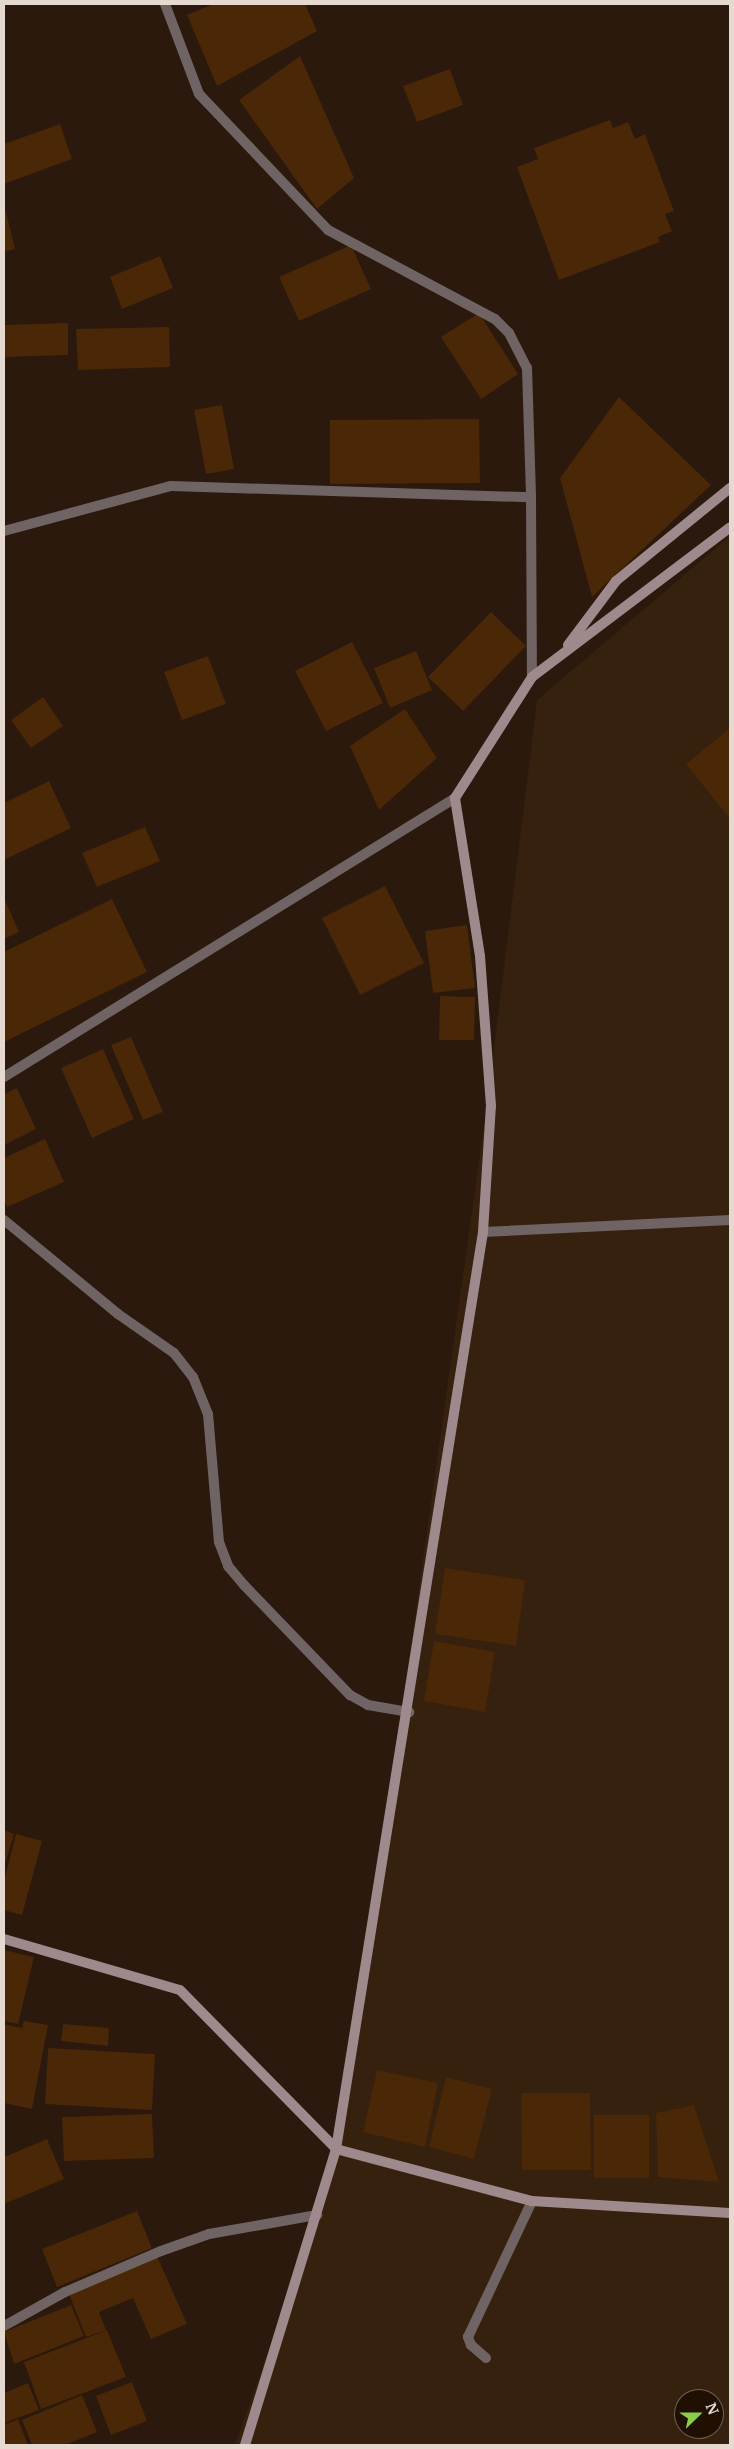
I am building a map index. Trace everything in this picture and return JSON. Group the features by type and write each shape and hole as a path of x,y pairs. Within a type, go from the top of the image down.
{"street":[{"path":"165,4 199,94 328,230 495,319 509,333 527,368 531,497 532,677"},
{"path":"4,531 171,486 531,497"},
{"path":"563,652 616,581 730,488"},
{"path":"5,1074 455,798 532,677 730,527"},
{"path":"245,2445 336,2149 484,1232 491,1106 480,956 455,798"},
{"path":"4,1220 118,1314 178,1359 193,1377 208,1414 219,1542 228,1566 350,1695 368,1705 408,1712"},
{"path":"484,1232 730,1220"},
{"path":"4,1939 180,1990 336,2149 532,2201 730,2213"},
{"path":"486,2358 471,2345 468,2337 532,2201"},
{"path":"4,2326 66,2292 185,2242 209,2234 317,2215"}],"shaded area":[{"path":"730,536 730,2445 235,2445 340,2151 488,1097 537,700"}],"building":[{"path":"213,4 305,4 317,31 217,86 187,15"},
{"path":"300,56 354,178 317,209 239,100"},
{"path":"450,69 463,105 417,122 403,86"},
{"path":"610,120 613,128 628,122 635,139 645,134 674,211 665,214 672,231 658,237 660,242 559,280 517,167 538,159 534,148"},
{"path":"60,124 72,159 4,184 4,144"},
{"path":"4,204 15,249 4,252"},
{"path":"351,245 371,289 299,321 279,277"},
{"path":"160,256 173,288 122,309 110,277"},
{"path":"479,313 518,374 481,399 441,337"},
{"path":"68,323 68,355 4,357 4,325"},
{"path":"169,327 170,367 78,370 76,329"},
{"path":"619,397 711,485 592,597 560,478"},
{"path":"222,405 234,469 206,474 194,410"},
{"path":"479,419 480,483 330,484 330,420"},
{"path":"491,612 526,646 463,711 428,677"},
{"path":"352,642 383,703 326,731 295,671"},
{"path":"416,651 432,690 390,708 374,668"},
{"path":"208,656 226,704 182,720 164,672"},
{"path":"43,697 63,726 31,748 11,720"},
{"path":"405,709 437,758 379,810 350,746"},
{"path":"730,728 730,819 686,764"},
{"path":"49,781 71,828 4,860 4,803"},
{"path":"145,827 160,861 97,887 82,853"},
{"path":"385,886 424,963 360,995 322,918"},
{"path":"4,898 19,932 4,939"},
{"path":"112,899 147,972 4,1042 4,952"},
{"path":"467,925 475,988 433,993 425,931"},
{"path":"440,996 475,997 474,1040 439,1040"},
{"path":"131,1037 163,1112 143,1120 111,1045"},
{"path":"103,1049 134,1119 92,1138 61,1068"},
{"path":"17,1088 36,1129 4,1145 4,1094"},
{"path":"45,1139 64,1182 7,1207 4,1200 4,1158"},
{"path":"445,1568 525,1580 516,1646 435,1634"},
{"path":"434,1641 495,1652 485,1712 424,1701"},
{"path":"4,1830 14,1834 4,1867"},
{"path":"16,1834 42,1841 22,1915 4,1910 4,1881"},
{"path":"4,1950 34,1957 18,2024 4,2021"},
{"path":"24,2021 48,2025 32,2109 4,2103 4,2024 22,2028"},
{"path":"63,2024 109,2028 108,2046 61,2041"},
{"path":"48,2048 155,2054 152,2110 45,2104"},
{"path":"377,2070 438,2083 425,2147 363,2132"},
{"path":"446,2077 492,2089 474,2159 429,2147"},
{"path":"521,2093 590,2093 591,2170 522,2170"},
{"path":"694,2105 719,2182 658,2177 656,2113"},
{"path":"152,2114 154,2158 64,2161 62,2117"},
{"path":"594,2115 649,2115 649,2178 594,2178"},
{"path":"47,2139 64,2179 4,2204 4,2157"},
{"path":"137,2211 152,2248 57,2287 42,2249"},
{"path":"157,2256 187,2324 151,2339 133,2298 99,2312 106,2330 86,2337 69,2294"},
{"path":"71,2305 84,2336 14,2364 4,2332"},
{"path":"107,2330 126,2377 41,2409 24,2362"},
{"path":"132,2382 147,2421 111,2435 96,2396"},
{"path":"28,2383 39,2410 4,2423 4,2393"},
{"path":"82,2395 97,2432 65,2445 32,2445 22,2420"},
{"path":"18,2419 28,2445 4,2445 4,2425"}]}
